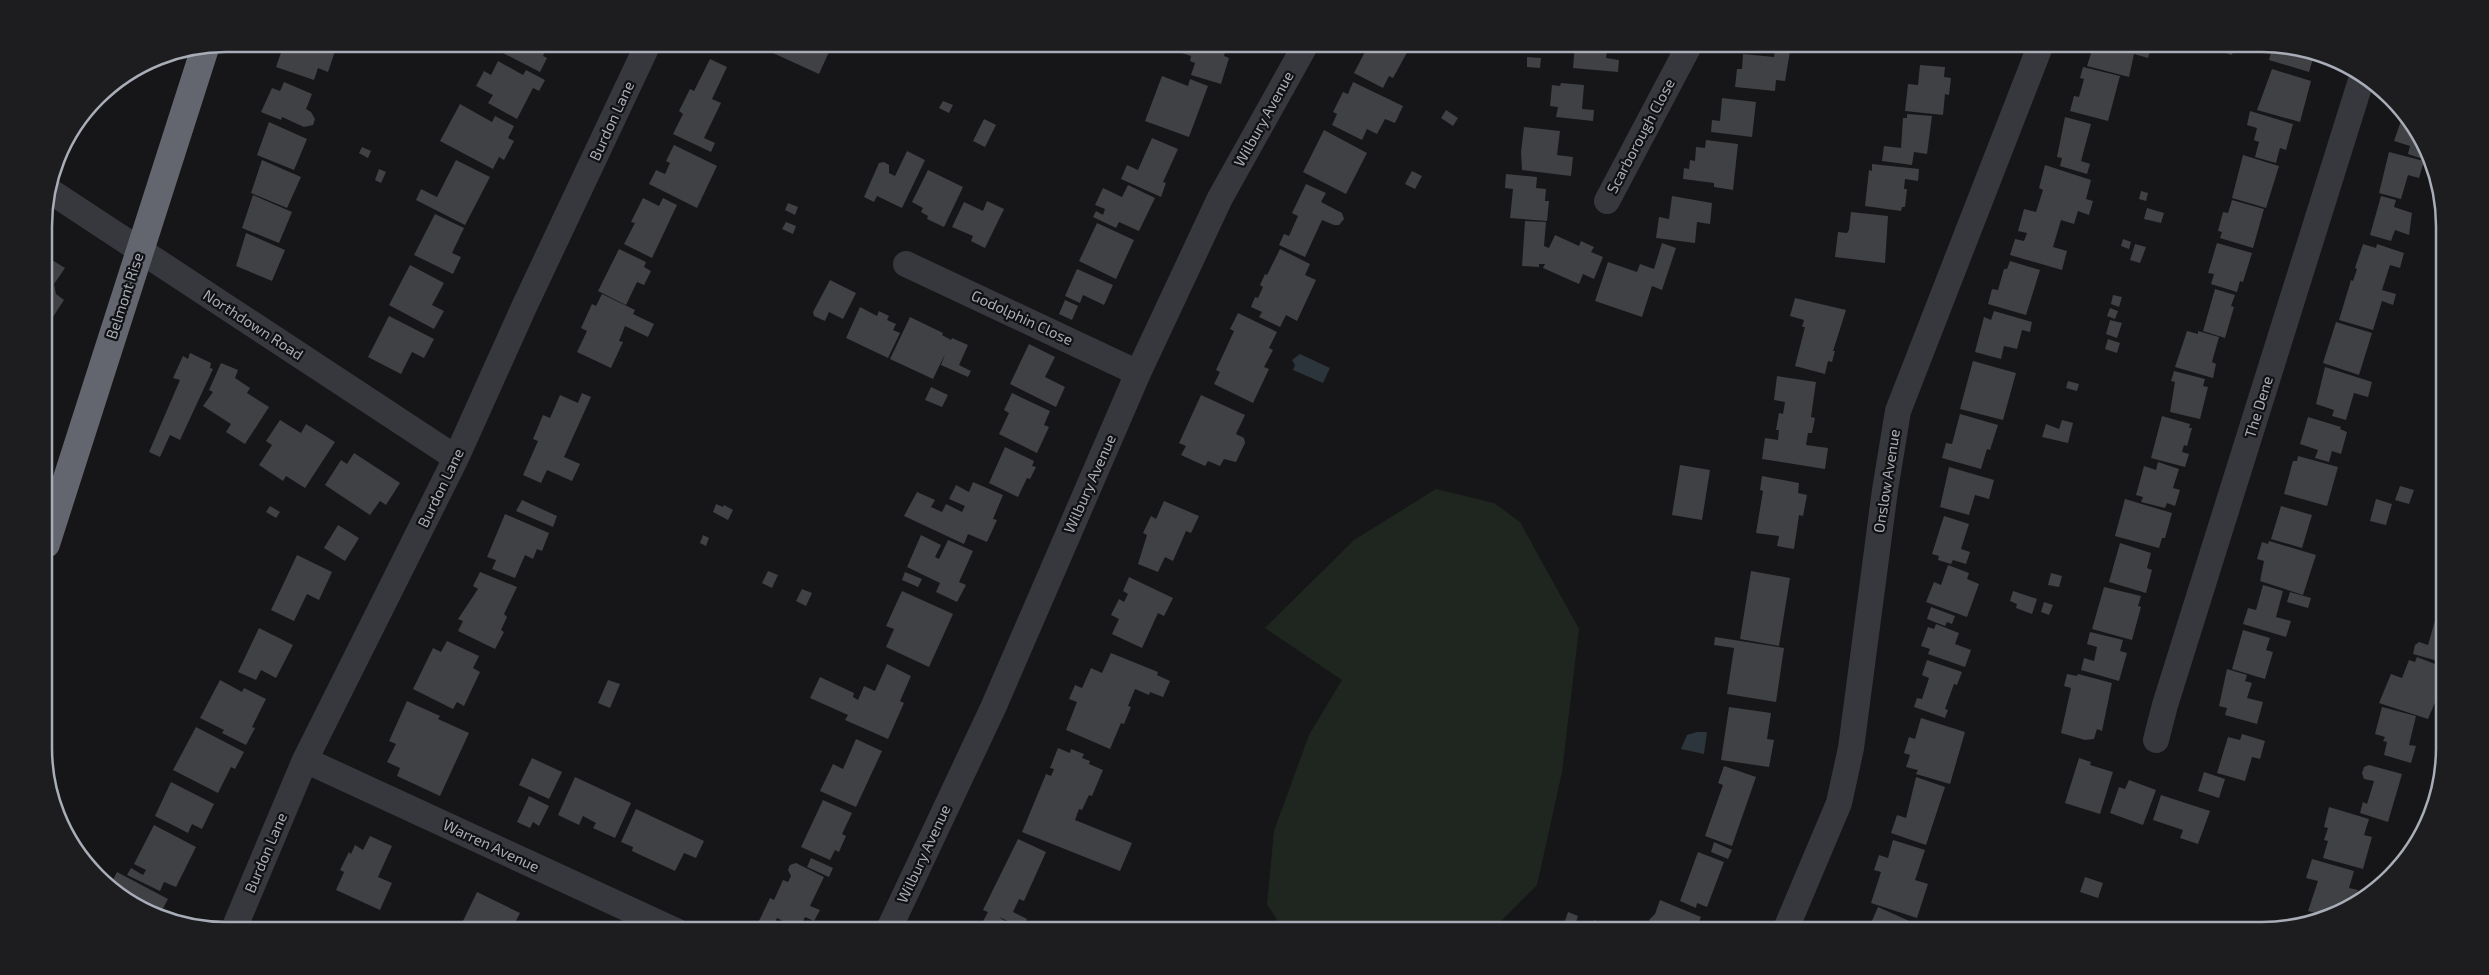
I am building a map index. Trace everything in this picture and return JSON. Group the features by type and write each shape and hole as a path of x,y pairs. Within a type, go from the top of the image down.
{"highway":[{"name":"Belmont Rise","path":"52,524 203,54"}],"street":[{"name":"Burdon Lane","path":"237,922 305,760 456,458 524,306 644,52"},
{"name":"Wilbury Avenue","path":"892,922 993,708 1138,373 1220,198 1302,52"},
{"name":"Scarborough Close","path":"1607,201 1686,52"},
{"name":"Onslow Avenue","path":"1789,922 1841,794 1851,748 1885,490 1898,411 2038,52"},
{"name":"The Dene","path":"2156,740 2165,705 2360,83"},
{"name":"Northdown Road","path":"56,195 456,458"},
{"name":"Godolphin Close","path":"906,264 1138,373"},
{"name":"Warren Avenue","path":"305,760 656,922"}],"shaded area":[{"path":"1300,354 1330,368 1323,383 1293,370 1295,365 1292,360"},
{"path":"1436,489 1494,503 1520,522 1579,629 1562,772 1537,885 1500,922 1278,922 1267,904 1274,831 1309,735 1342,680 1265,628 1354,540"},
{"path":"1707,732 1704,754 1681,749 1687,735"}],"building":[{"path":"281,52 335,52 328,72 318,68 314,80 276,67"},
{"path":"501,52 545,52 543,56 547,58 540,72"},
{"path":"771,52 829,52 819,74"},
{"path":"1179,52 1225,52 1224,56 1229,58 1221,84 1191,75 1195,63 1190,61 1191,56"},
{"path":"1365,52 1407,52 1393,78 1389,76 1383,88 1354,73"},
{"path":"1574,52 1607,52 1606,58 1619,60 1618,72 1573,68"},
{"path":"1775,52 1790,52 1785,81 1776,80 1775,91 1735,87 1737,69 1742,69 1743,54 1774,57"},
{"path":"2091,52 2150,52 2148,58 2134,54 2129,77 2087,66"},
{"path":"2222,52 2233,52 2232,55"},
{"path":"2271,53 2313,60 2309,72 2269,60"},
{"path":"1527,57 1541,58 1540,68 1527,67"},
{"path":"710,59 727,67 712,99 721,103 704,138 715,143 711,152 673,134 683,114 679,111 690,89 694,91"},
{"path":"498,61 523,75 526,70 545,80 539,91 533,88 517,119 488,103 493,95 476,86 484,71 491,75"},
{"path":"1920,65 1945,67 1944,77 1951,78 1949,95 1945,94 1943,115 1905,111 1908,84 1918,85"},
{"path":"2083,67 2120,76 2108,121 2070,111 2074,96 2079,97 2084,79 2080,78"},
{"path":"2272,69 2311,81 2300,122 2257,110"},
{"path":"1162,76 1188,86 1190,79 1208,86 1189,137 1145,121"},
{"path":"284,82 312,94 306,109 311,112 315,119 313,125 304,127 282,117 281,120 261,112 272,88 280,91"},
{"path":"1353,82 1403,106 1395,123 1385,119 1377,134 1367,129 1362,140 1332,125 1337,114 1333,112 1343,92 1348,94"},
{"path":"1561,83 1584,85 1582,109 1594,110 1593,121 1556,117 1558,107 1550,106 1552,85 1560,86"},
{"path":"1722,98 1756,102 1752,137 1711,132 1712,120 1720,121"},
{"path":"943,101 953,105 949,113 939,108"},
{"path":"460,104 492,122 495,116 514,126 508,138 514,141 504,160 499,157 493,169 440,141"},
{"path":"1446,110 1458,118 1453,126 1441,118"},
{"path":"2250,111 2293,124 2286,150 2280,148 2276,163 2255,157 2259,142 2254,140 2257,128 2247,125"},
{"path":"1907,114 1932,116 1927,154 1914,152 1912,165 1882,161 1884,146 1901,148 1903,118 1907,118"},
{"path":"2065,117 2091,124 2081,161 2090,164 2087,174 2060,166 2062,158 2057,157"},
{"path":"984,119 996,125 985,147 973,141"},
{"path":"2401,121 2422,159 2408,154 2410,146 2394,141"},
{"path":"269,122 307,139 294,170 257,155"},
{"path":"1524,127 1560,131 1557,155 1573,157 1571,176 1522,170 1521,152"},
{"path":"1324,130 1367,153 1346,194 1303,172"},
{"path":"1152,138 1178,149 1163,182 1166,183 1161,197 1121,179 1127,165 1138,170"},
{"path":"1706,140 1738,144 1733,190 1714,187 1714,183 1683,179 1684,168 1689,169 1690,160 1695,161 1696,147 1705,148"},
{"path":"674,145 717,166 697,208 649,184 656,170 665,174 670,163 666,161"},
{"path":"362,147 371,151 368,158 359,153"},
{"path":"907,151 925,160 902,208 877,196 874,202 864,197 879,163 884,162 889,165 889,173 895,176"},
{"path":"2389,152 2423,161 2419,178 2408,175 2401,199 2379,193"},
{"path":"2243,155 2279,166 2266,208 2232,198"},
{"path":"262,160 301,177 287,208 251,193"},
{"path":"456,160 490,177 465,225 416,200 421,189 437,197"},
{"path":"1872,164 1919,169 1918,181 1905,179 1904,189 1907,189 1905,207 1902,207 1901,211 1865,206 1869,170 1872,171"},
{"path":"2045,165 2091,180 2086,199 2093,201 2089,215 2078,211 2074,224 2061,220 2053,247 2067,251 2062,270 2010,255 2015,239 2024,241 2027,233 2018,231 2024,209 2036,212 2043,190 2039,188"},
{"path":"379,169 386,172 381,183 375,180"},
{"path":"928,170 963,187 944,227 927,219 928,216 921,212 923,208 912,202"},
{"path":"1412,171 1422,176 1415,189 1405,184"},
{"path":"1506,174 1537,177 1536,188 1546,189 1545,201 1549,201 1547,221 1510,218 1513,189 1505,188"},
{"path":"1306,184 1326,193 1321,202 1342,213 1344,219 1339,225 1322,220 1305,257 1279,245 1284,234 1289,236 1298,216 1292,213"},
{"path":"1128,185 1155,198 1139,231 1119,222 1116,228 1093,217 1096,211 1103,215 1105,209 1095,205 1103,188 1122,197"},
{"path":"2141,191 2148,193 2146,201 2139,199"},
{"path":"253,195 292,212 279,243 242,228"},
{"path":"1672,196 1712,203 1710,224 1697,222 1695,243 1656,238 1659,217 1669,219"},
{"path":"2381,196 2396,200 2394,207 2412,213 2409,235 2395,230 2391,241 2370,235"},
{"path":"643,198 659,206 663,198 677,205 652,258 624,244 635,223 631,222"},
{"path":"2232,200 2264,209 2253,248 2220,238 2222,232 2218,231 2223,212 2228,213"},
{"path":"987,201 1004,209 985,248 971,241 973,236 952,227 964,202 983,211"},
{"path":"788,203 798,207 795,215 785,210"},
{"path":"2147,208 2164,213 2161,223 2144,219"},
{"path":"1851,212 1888,216 1885,263 1835,257 1838,232 1847,233 1849,230"},
{"path":"435,214 464,228 452,253 461,257 453,274 414,255"},
{"path":"1525,221 1546,222 1544,246 1549,248 1555,235 1579,246 1581,241 1594,247 1591,252 1603,257 1594,279 1583,274 1579,284 1543,268 1545,264 1539,264 1539,267 1522,266"},
{"path":"786,222 796,226 793,234 782,229"},
{"path":"1097,223 1134,240 1116,279 1079,261"},
{"path":"246,233 285,250 272,281 236,266"},
{"path":"2123,239 2131,242 2129,249 2121,246"},
{"path":"1662,243 1676,248 1662,290 1652,286 1642,317 1595,301 1608,262 1637,272 1640,264 1654,269"},
{"path":"2217,243 2252,253 2243,282 2240,281 2237,292 2211,284 2214,274 2208,273"},
{"path":"2135,244 2146,247 2140,263 2130,260"},
{"path":"2363,244 2376,248 2377,244 2404,253 2400,268 2390,265 2382,290 2396,294 2393,305 2382,301 2373,330 2339,320 2351,280 2353,281 2357,269 2355,268"},
{"path":"619,249 646,262 644,267 651,271 644,285 637,282 626,305 598,291"},
{"path":"1280,249 1310,264 1305,275 1316,280 1297,321 1286,315 1280,327 1259,317 1262,312 1251,307 1255,297 1258,298 1263,287 1260,285 1265,274 1267,275"},
{"path":"53,261 65,268 54,284 56,294 64,300 53,317"},
{"path":"2010,261 2040,270 2026,315 1988,304 1992,289 1998,290 2004,269 2007,269"},
{"path":"410,265 444,283 432,305 444,311 434,329 389,305"},
{"path":"1077,269 1113,285 1104,305 1083,295 1080,303 1065,296"},
{"path":"830,280 856,293 843,319 829,312 825,321 814,316 813,312"},
{"path":"2215,289 2235,295 2231,306 2234,307 2225,338 2203,331"},
{"path":"602,294 635,310 633,314 654,324 648,337 625,326 619,341 623,342 611,368 577,352 587,331 581,328 592,304 596,306"},
{"path":"2113,295 2122,297 2119,307 2111,304"},
{"path":"1795,298 1846,310 1833,351 1835,351 1832,362 1828,361 1825,374 1795,366 1805,327 1802,327 1804,320 1790,316"},
{"path":"1065,300 1078,306 1072,320 1059,314"},
{"path":"860,307 877,316 879,311 889,316 887,320 896,324 893,330 900,333 888,358 846,338"},
{"path":"2110,308 2118,311 2115,319 2107,316"},
{"path":"1994,311 2032,322 2030,332 2022,330 2017,349 2004,346 2001,359 1975,352 1984,317 1991,320"},
{"path":"1238,313 1277,332 1269,348 1273,350 1264,367 1269,369 1253,403 1214,384 1220,372 1216,370 1234,331 1230,329"},
{"path":"389,316 434,339 424,358 412,352 401,374 368,357"},
{"path":"910,317 943,333 942,335 951,340 952,338 968,345 959,365 971,371 968,377 941,365 945,354 933,379 890,359"},
{"path":"2110,320 2122,323 2117,338 2106,334"},
{"path":"2336,322 2372,333 2359,375 2323,363"},
{"path":"2187,331 2198,334 2198,331 2219,337 2212,362 2216,364 2213,378 2175,367"},
{"path":"2108,339 2120,343 2117,353 2105,349"},
{"path":"1029,344 1055,357 1045,377 1065,387 1056,407 1010,384"},
{"path":"190,353 211,363 210,368 213,369 180,440 170,435 160,457 149,452 180,380 173,378 183,356 188,359"},
{"path":"1973,361 2016,373 2003,420 1960,409"},
{"path":"221,363 238,370 235,378 250,388 247,393 269,407 245,444 226,432 231,424 203,406 213,392 209,390"},
{"path":"2325,367 2372,382 2368,397 2354,393 2346,420 2332,416 2334,410 2316,404"},
{"path":"2174,371 2205,379 2203,386 2208,387 2200,419 2170,412 2175,382 2171,381"},
{"path":"1777,376 1816,382 1811,417 1815,418 1812,433 1808,433 1806,445 1828,448 1825,469 1762,459 1765,438 1778,440 1779,430 1776,430 1779,413 1783,414 1785,402 1774,400"},
{"path":"2068,381 2079,384 2077,391 2066,388"},
{"path":"931,387 948,395 942,407 925,400"},
{"path":"582,393 591,397 564,457 580,464 572,481 547,470 541,483 523,475 538,441 533,439 543,415 550,418 560,395 578,403"},
{"path":"1012,393 1050,411 1044,425 1049,427 1037,453 999,434 1009,413 1004,410"},
{"path":"1201,395 1245,415 1236,434 1244,438 1245,443 1236,462 1224,459 1220,466 1208,461 1205,466 1181,455 1186,446 1179,443"},
{"path":"1960,414 1998,425 1990,450 1987,449 1981,469 1942,458 1946,443 1952,444"},
{"path":"2162,416 2190,424 2189,428 2192,428 2187,446 2184,445 2182,452 2189,454 2185,467 2151,458"},
{"path":"2308,417 2341,427 2340,429 2347,432 2341,454 2332,451 2329,462 2315,458 2318,450 2300,444"},
{"path":"280,420 301,433 306,424 335,442 305,488 286,476 283,481 259,465 272,445 266,441"},
{"path":"2062,420 2073,423 2068,443 2042,437 2046,424 2059,429"},
{"path":"1005,447 1034,461 1032,466 1036,467 1030,479 1027,478 1018,497 989,483"},
{"path":"354,453 400,483 386,505 380,501 370,515 325,485 341,460 347,464"},
{"path":"2298,456 2338,467 2327,506 2284,494 2293,461 2297,461"},
{"path":"2158,462 2179,469 2173,488 2180,490 2175,506 2167,503 2165,508 2141,502 2143,497 2136,495 2144,466 2156,470"},
{"path":"1680,465 1710,470 1702,520 1672,515"},
{"path":"1949,467 1994,480 1989,499 1975,495 1969,515 1940,507"},
{"path":"1762,476 1799,483 1798,493 1807,495 1803,516 1799,515 1794,549 1777,546 1779,536 1756,533 1763,491 1760,490"},
{"path":"973,482 1003,495 993,519 997,520 987,542 968,534 964,544 904,516 917,492 935,500 931,507 942,512 946,504 962,512 965,506 949,499 956,485 969,492"},
{"path":"2400,486 2414,490 2409,504 2395,500"},
{"path":"2125,499 2172,513 2165,538 2162,538 2159,548 2115,536"},
{"path":"2376,499 2392,504 2386,525 2370,521"},
{"path":"522,500 557,516 553,527 516,511"},
{"path":"1164,501 1199,516 1191,533 1186,531 1173,561 1165,557 1158,572 1138,564 1147,535 1143,533 1151,516 1156,519"},
{"path":"716,504 723,507 724,505 733,510 728,520 713,512"},
{"path":"270,506 280,512 276,518 266,512"},
{"path":"2281,506 2312,515 2302,548 2271,539"},
{"path":"505,514 549,533 542,551 537,549 533,559 525,555 515,578 492,569 496,560 487,557"},
{"path":"1944,516 1969,524 1961,549 1970,552 1966,564 1953,560 1951,564 1938,560 1939,556 1932,554"},
{"path":"338,525 359,538 345,561 324,548"},
{"path":"703,535 709,538 706,546 700,543"},
{"path":"921,535 941,545 935,557 939,559 948,540 973,551 959,582 966,585 957,602 936,592 940,583 907,567"},
{"path":"2269,541 2316,555 2303,595 2260,581 2264,561 2257,559 2262,542 2268,544"},
{"path":"2120,543 2151,553 2147,568 2152,570 2146,593 2109,582"},
{"path":"297,555 332,572 319,600 307,594 294,621 271,610"},
{"path":"1948,565 1969,573 1967,579 1979,584 1967,617 1926,602 1934,582 1941,585"},
{"path":"768,571 778,575 772,588 762,583"},
{"path":"1751,571 1790,578 1779,646 1740,639"},
{"path":"480,572 517,587 504,614 507,617 501,630 504,632 495,649 458,631 463,621 458,619 478,589 473,586"},
{"path":"905,572 922,579 918,587 902,580"},
{"path":"2051,573 2062,576 2059,587 2048,585"},
{"path":"1129,577 1173,598 1164,616 1158,613 1142,648 1112,634 1119,619 1111,615 1119,599 1124,602 1128,594 1123,591"},
{"path":"2263,585 2283,591 2276,617 2291,621 2286,637 2243,624 2248,608 2256,610"},
{"path":"2104,587 2141,596 2138,606 2141,607 2132,640 2092,629"},
{"path":"802,589 812,593 806,606 796,601"},
{"path":"902,591 953,614 929,667 886,647 894,629 886,626"},
{"path":"2013,591 2037,599 2032,614 2016,608 2017,604 2010,601"},
{"path":"2290,592 2311,598 2308,608 2287,602"},
{"path":"2044,602 2053,605 2049,615 2041,612"},
{"path":"1931,607 1955,616 1952,624 1947,622 1945,626 1927,619"},
{"path":"2436,617 2436,660 2413,654 2415,645 2419,642 2428,645"},
{"path":"1936,624 1959,633 1955,644 1971,650 1965,667 1928,654 1930,649 1921,646 1928,627 1934,629"},
{"path":"259,628 293,645 276,678 261,670 256,680 238,672"},
{"path":"2243,630 2270,638 2266,650 2273,652 2265,679 2232,669"},
{"path":"2090,632 2123,640 2120,651 2127,653 2119,681 2081,670 2084,658 2094,661 2097,647 2087,644"},
{"path":"1715,637 1784,648 1776,702 1727,694 1734,648 1714,645"},
{"path":"447,641 479,656 473,668 480,672 464,706 457,702 453,709 413,689 433,648 441,652"},
{"path":"1111,653 1158,672 1157,675 1170,681 1163,697 1150,692 1149,695 1135,689 1128,706 1131,707 1124,724 1121,723 1110,749 1066,730 1077,702 1069,699 1075,685 1082,688 1091,668 1102,673"},
{"path":"2417,657 2436,664 2436,700 2428,719 2379,703 2391,674 2402,678 2409,660 2415,662"},
{"path":"1927,660 1962,672 1957,685 1954,684 1945,709 1948,710 1945,718 1914,707 1917,698 1922,699 1929,678 1922,675"},
{"path":"887,664 911,676 900,701 904,703 888,739 845,720 848,715 810,698 820,677 854,693 853,697 858,700 864,686 875,691"},
{"path":"2227,669 2247,675 2245,681 2252,683 2247,698 2263,702 2257,724 2225,715 2227,708 2219,706"},
{"path":"2067,674 2077,676 2078,674 2112,683 2102,731 2097,729 2094,739 2085,740 2061,733 2071,688 2064,686"},
{"path":"220,680 242,692 244,688 266,699 252,727 255,728 246,745 222,733 224,730 200,718"},
{"path":"608,680 620,684 610,708 598,703"},
{"path":"407,701 440,716 438,719 469,733 440,796 397,776 400,768 387,762 396,744 389,741"},
{"path":"1729,707 1771,713 1767,739 1774,740 1769,767 1721,760"},
{"path":"2382,707 2416,716 2409,745 2416,746 2411,763 2384,755 2387,742 2383,741 2385,737 2375,734"},
{"path":"1921,718 1965,732 1950,784 1916,774 1918,770 1906,767 1910,755 1904,753 1909,737 1915,739"},
{"path":"196,727 244,752 235,769 231,767 218,793 173,770"},
{"path":"2242,734 2265,741 2260,759 2252,757 2245,781 2217,773 2228,737 2240,740"},
{"path":"856,739 882,751 856,807 820,791 833,764 843,769"},
{"path":"1058,748 1070,753 1071,749 1084,754 1082,758 1090,761 1089,764 1103,770 1092,796 1089,795 1082,810 1079,809 1075,820 1132,843 1120,871 1022,832 1046,774 1051,776 1054,769 1050,768"},
{"path":"532,758 562,772 549,799 519,785"},
{"path":"2079,758 2091,762 2090,765 2113,772 2100,814 2065,803"},
{"path":"2369,765 2402,774 2388,822 2360,813 2363,802 2367,804 2374,781 2364,779 2362,773 2364,767"},
{"path":"1724,766 1756,777 1732,846 1705,836 1723,785 1718,783"},
{"path":"2204,772 2225,779 2219,798 2198,791"},
{"path":"575,777 631,803 615,838 593,828 596,823 583,816 579,825 558,815"},
{"path":"1916,777 1945,787 1926,845 1891,833 1897,815 1906,818"},
{"path":"2129,780 2156,790 2143,825 2110,813 2119,787 2125,789"},
{"path":"171,782 214,804 202,829 192,824 188,833 155,816"},
{"path":"2161,795 2210,811 2198,844 2180,838 2183,830 2153,820"},
{"path":"529,796 549,806 539,826 533,822 530,828 517,822"},
{"path":"823,800 852,813 842,834 846,836 839,852 835,850 830,860 801,847"},
{"path":"2329,807 2369,819 2364,835 2372,837 2363,869 2323,858 2328,841 2324,840 2328,828 2324,827"},
{"path":"636,809 704,841 696,858 684,853 675,871 632,851 633,847 621,842"},
{"path":"154,825 196,847 176,887 164,882 160,891 127,875 131,868 143,875 146,870 134,864"},
{"path":"370,836 392,846 378,877 392,883 380,910 336,890 344,872 340,870 349,852 351,854 355,845 363,850"},
{"path":"1018,839 1046,852 1024,901 1019,899 1013,912 1027,919 1026,922 1010,922 999,917 1006,922 983,922 988,912 983,910"},
{"path":"1893,840 1925,850 1915,880 1928,884 1917,918 1871,903 1881,872 1874,870 1879,855 1888,858"},
{"path":"1714,842 1732,850 1728,859 1711,852"},
{"path":"1698,852 1724,862 1707,907 1697,903 1696,908 1680,901"},
{"path":"811,858 833,868 829,877 807,867"},
{"path":"2312,859 2354,871 2349,888 2358,890 2357,895 2350,899 2317,913 2308,911 2318,881 2306,878"},
{"path":"796,863 824,877 810,906 820,910 814,921 805,917 803,922 785,922 777,918 775,922 758,922 770,898 774,900 783,880 788,882 791,876 788,870 790,865"},
{"path":"117,872 168,899 162,910 130,893 113,880"},
{"path":"2085,877 2103,883 2098,898 2080,892"},
{"path":"477,892 520,913 516,922 462,922"},
{"path":"1660,900 1701,917 1699,922 1650,922 1649,920 1655,914"},
{"path":"1878,907 1912,922 1871,922"},
{"path":"1568,912 1578,916 1576,922 1565,921"}]}
